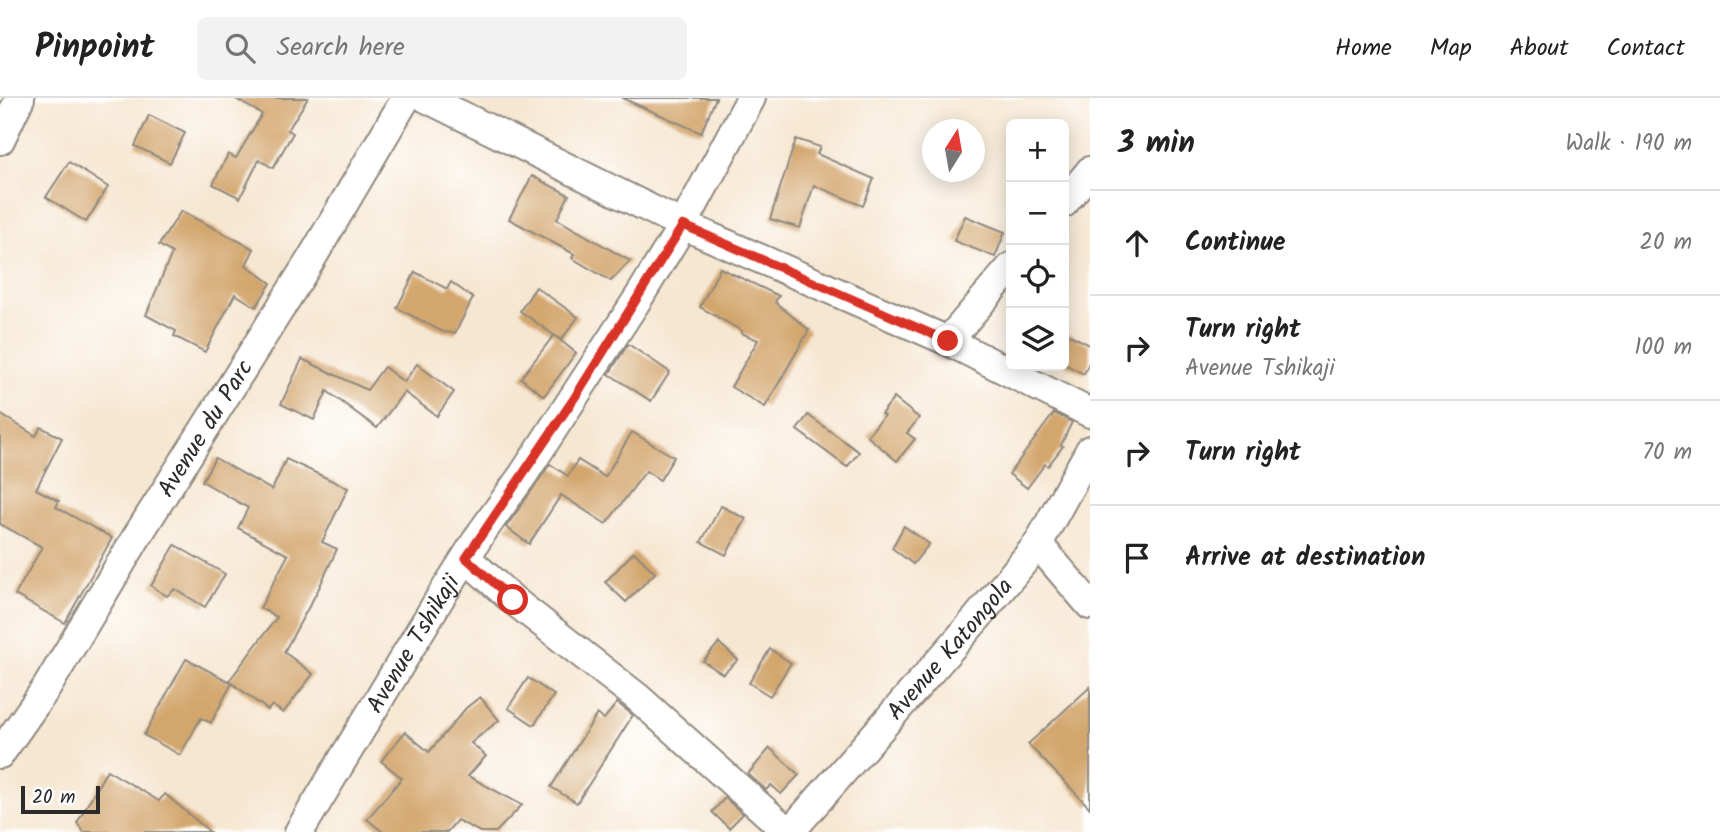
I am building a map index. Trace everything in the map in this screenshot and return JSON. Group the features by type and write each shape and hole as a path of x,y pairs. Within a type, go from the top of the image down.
{"street":[{"path":"0,140 20,98"},
{"name":"Avenue du Parc","path":"0,754 47,687 136,538 310,261 406,98"},
{"path":"426,98 683,225 948,341 1090,413"},
{"name":"Avenue Tshikaji","path":"299,832 466,558 560,419 683,225 751,98"},
{"path":"1069,197 1090,171"},
{"path":"948,341 1006,273"},
{"name":"Avenue Katongola","path":"789,832 977,618 1038,544 1090,450"},
{"path":"1038,544 1090,605"},
{"path":"466,558 513,600 674,728 789,832"}],"building":[{"path":"234,98 308,98 288,130 293,133 273,168 259,160 240,198 213,184 228,154 236,158 262,114"},
{"path":"622,98 716,98 701,133"},
{"path":"149,115 185,133 170,163 135,146"},
{"path":"796,139 820,147 817,154 874,179 863,206 814,185 800,228 770,219"},
{"path":"69,162 108,187 86,222 46,197"},
{"path":"532,176 569,195 557,219 630,261 611,281 572,258 574,254 509,219"},
{"path":"181,211 254,249 246,265 271,283 256,307 235,294 205,352 174,336 176,331 146,315 172,253 159,245"},
{"path":"965,216 1005,232 995,257 954,241"},
{"path":"720,268 779,296 775,302 809,330 765,407 731,387 758,340 741,333 742,331 700,307"},
{"path":"415,272 447,289 451,282 473,298 455,333 443,332 397,308"},
{"path":"536,287 578,317 561,340 520,311"},
{"path":"1069,334 1090,345 1090,361 1084,374 1069,366"},
{"path":"554,335 576,353 544,396 521,378"},
{"path":"628,344 670,372 651,401 609,374"},
{"path":"302,359 367,390 384,367 404,382 417,364 454,392 437,416 404,392 377,428 327,391 314,420 281,404"},
{"path":"894,398 919,418 907,433 915,439 897,461 867,436 884,416 881,414"},
{"path":"1054,413 1072,422 1061,445 1063,446 1027,488 1009,474"},
{"path":"0,414 36,436 41,427 62,438 36,489 59,501 56,507 112,538 65,623 15,595 42,547 0,524"},
{"path":"808,415 859,452 847,467 797,430"},
{"path":"632,432 674,457 660,480 646,471 606,524 561,495 529,544 506,527 550,464 568,476 578,460 605,477"},
{"path":"215,458 272,490 286,459 348,488 322,542 337,549 284,652 313,674 283,713 272,705 268,710 229,681 277,617 260,608 288,555 238,528 248,508 202,481"},
{"path":"721,506 746,519 726,555 701,542"},
{"path":"904,526 929,544 913,564 892,548"},
{"path":"175,545 225,574 205,607 175,589 167,596 151,586"},
{"path":"634,552 655,573 626,602 605,582"},
{"path":"719,643 738,660 723,674 703,661"},
{"path":"770,649 791,663 770,696 749,683"},
{"path":"186,659 232,683 211,723 201,718 180,755 144,735"},
{"path":"528,678 554,695 534,725 508,708"},
{"path":"1090,687 1090,808 1028,744"},
{"path":"480,697 499,720 471,743 486,756 468,776 522,805 496,832 480,832 457,820 447,832 383,832 367,819 402,778 381,761 405,732 429,752 466,708"},
{"path":"617,703 633,715 577,803 551,787 597,714 604,719"},
{"path":"770,748 799,775 781,794 771,785 766,790 748,774"},
{"path":"107,770 159,801 165,794 210,832 84,832 77,823"},
{"path":"725,798 743,814 729,828 712,812"}],"route":[{"path":"513,600 466,558 575,397 683,225 948,341"}]}
